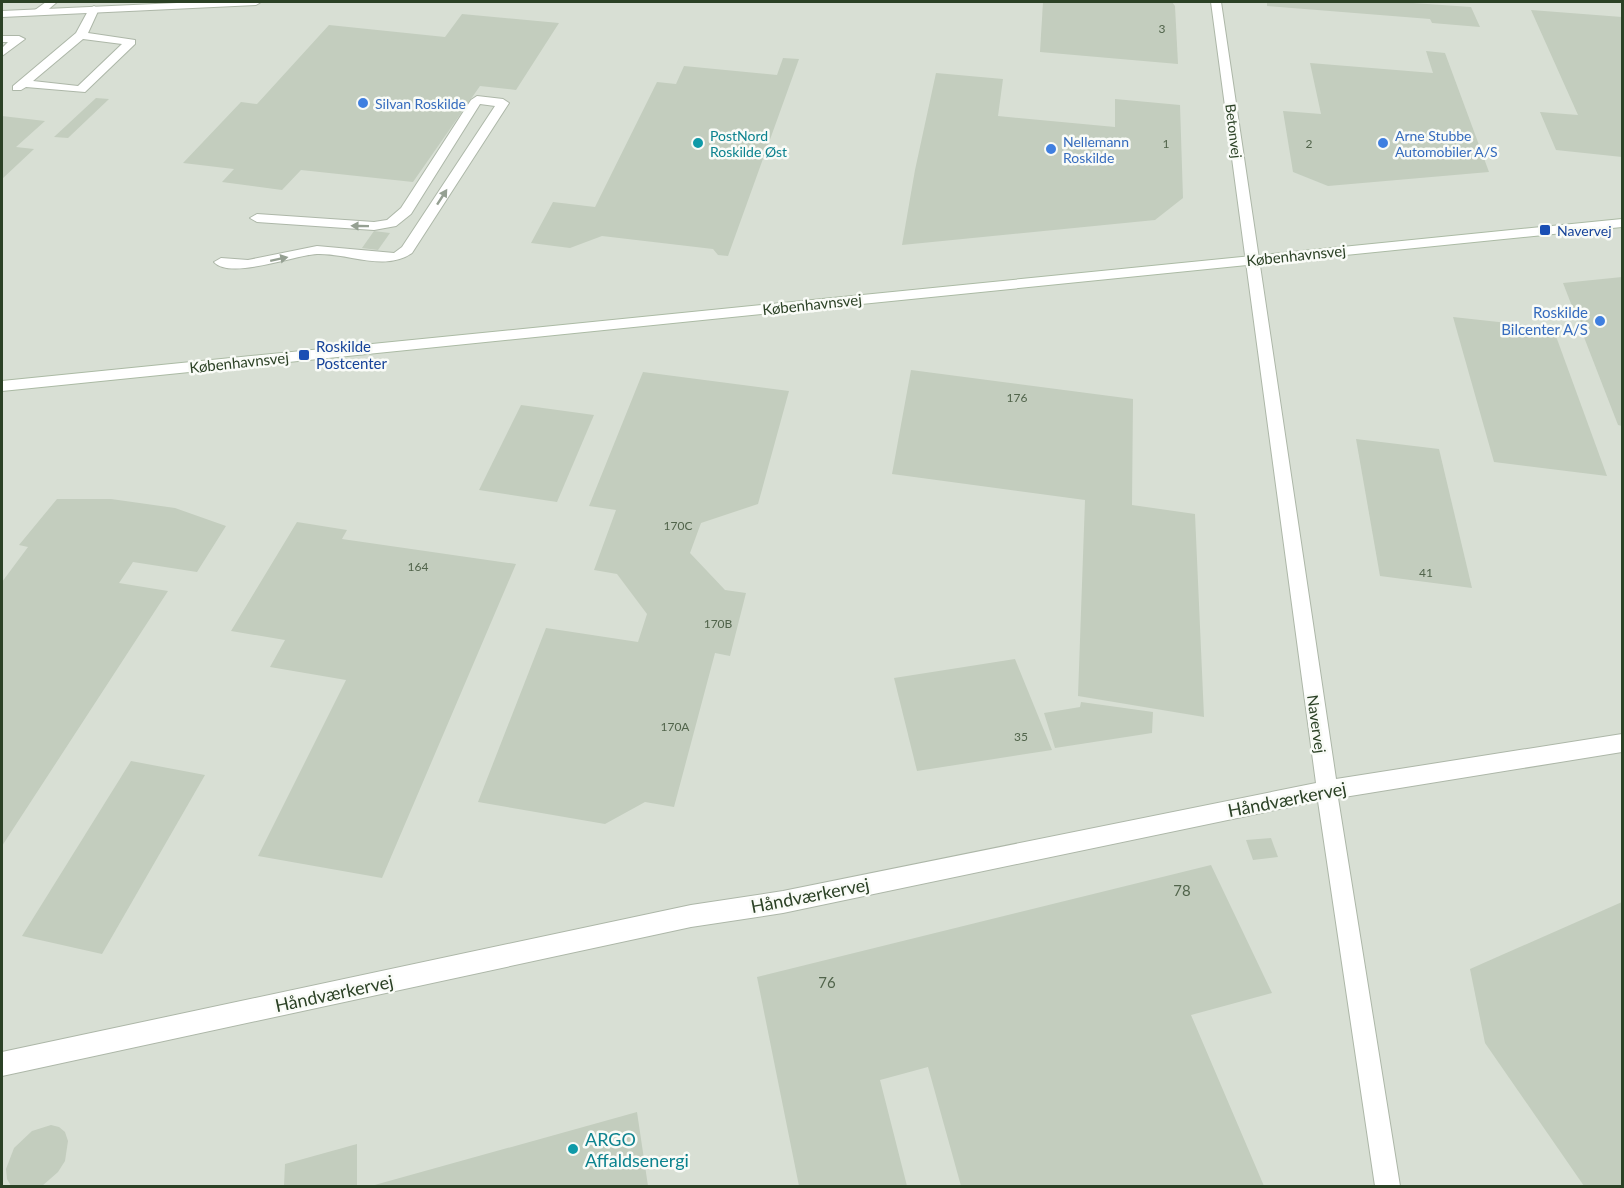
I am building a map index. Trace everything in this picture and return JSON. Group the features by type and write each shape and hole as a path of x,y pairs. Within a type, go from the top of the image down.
{"street":[{"path":"39,12 52,2"},
{"path":"2,14 256,2"},
{"name":"Betonvej","path":"1216,2 1251,260"},
{"path":"81,35 131,42 81,90 18,87 81,35 94,9"},
{"path":"2,39 19,39 2,53"},
{"path":"221,262 248,264 317,250 382,257 402,254 408,250 503,103 477,100 406,211 391,222 359,227 257,218"},
{"name":"Københavnsvej","path":"2,386 1623,223"},
{"name":"Navervej","path":"1251,260 1327,790 1388,1186"},
{"name":"Håndværkervej","path":"2,1064 691,916 783,902 1327,790 1623,743"}],"shaded area":[{"path":"2,2 1622,2 1622,1186 2,1186"}],"building":[{"path":"1043,2 1172,2 1175,6 1178,64 1040,52"},
{"path":"1267,2 1398,2 1471,7 1480,27 1432,23 1430,19 1267,6"},
{"path":"1531,10 1622,17 1622,157 1556,150 1540,112 1578,115"},
{"name":"Silvan Roskilde","path":"462,14 559,23 516,90 480,86 413,182 301,170 282,190 222,182 234,169 183,163 241,102 257,104 329,25 445,37"},
{"name":"Arne Stubbe Automobiler A/S","path":"1426,51 1445,53 1489,172 1328,186 1293,172 1283,111 1321,114 1310,63 1433,73"},
{"name":"PostNord Roskilde Øst","path":"783,58 799,59 728,256 718,255 713,249 602,236 570,248 531,243 553,202 595,207 657,82 676,84 684,66 777,75"},
{"name":"Nellemann Roskilde","path":"936,73 1003,79 998,116 1115,127 1115,99 1180,105 1183,198 1155,220 902,245"},
{"path":"96,98 109,99 68,138 54,137"},
{"path":"2,116 45,121 16,147 34,149 2,179"},
{"path":"374,231 390,233 378,250 362,248"},
{"name":"Roskilde Bilcenter A/S","path":"1622,277 1622,426 1618,425 1563,283"},
{"path":"1453,317 1553,328 1607,476 1494,462"},
{"path":"911,370 1133,399 1132,505 1195,514 1204,717 1078,696 1085,500 892,474"},
{"path":"643,372 789,391 758,504 701,523 690,553 725,590 746,593 730,656 715,653 674,807 645,802 605,824 478,802 546,628 638,642 647,614 617,574 594,570 616,510 589,506"},
{"path":"521,405 594,415 557,502 479,490"},
{"path":"1356,439 1439,449 1472,588 1380,576"},
{"path":"57,499 111,499 175,508 226,526 197,572 133,562 119,583 168,591 2,846 2,582 28,547 19,545"},
{"path":"297,522 347,530 342,539 516,564 382,878 258,856 346,680 270,667 285,640 231,631"},
{"path":"1015,659 1052,750 917,771 894,678"},
{"path":"1081,702 1153,712 1152,733 1055,748 1044,713 1080,707"},
{"path":"131,761 205,775 102,954 22,936"},
{"path":"1271,838 1278,857 1253,860 1246,840"},
{"path":"1211,865 1272,993 1191,1015 1264,1186 961,1186 928,1067 880,1080 907,1186 799,1186 757,977"},
{"path":"1622,902 1622,1186 1584,1186 1485,1043 1470,969"},
{"name":"ARGO Affaldsenergi","path":"637,1112 648,1186 371,1186"},
{"path":"51,1125 65,1132 68,1141 65,1161 58,1172 42,1186 11,1186 7,1179 6,1169 14,1148 32,1131"},
{"path":"357,1144 357,1186 284,1186 285,1164"}],"place":[{"name":"Silvan Roskilde","path":"363,103"},
{"name":"PostNord Roskilde Øst","path":"698,143"},
{"name":"Arne Stubbe Automobiler A/S","path":"1383,143"},
{"name":"Nellemann Roskilde","path":"1051,149"},
{"name":"Navervej","path":"1545,230"},
{"name":"Roskilde Bilcenter A/S","path":"1600,321"},
{"name":"Roskilde Postcenter","path":"304,355"},
{"name":"ARGO Affaldsenergi","path":"573,1149"}]}
